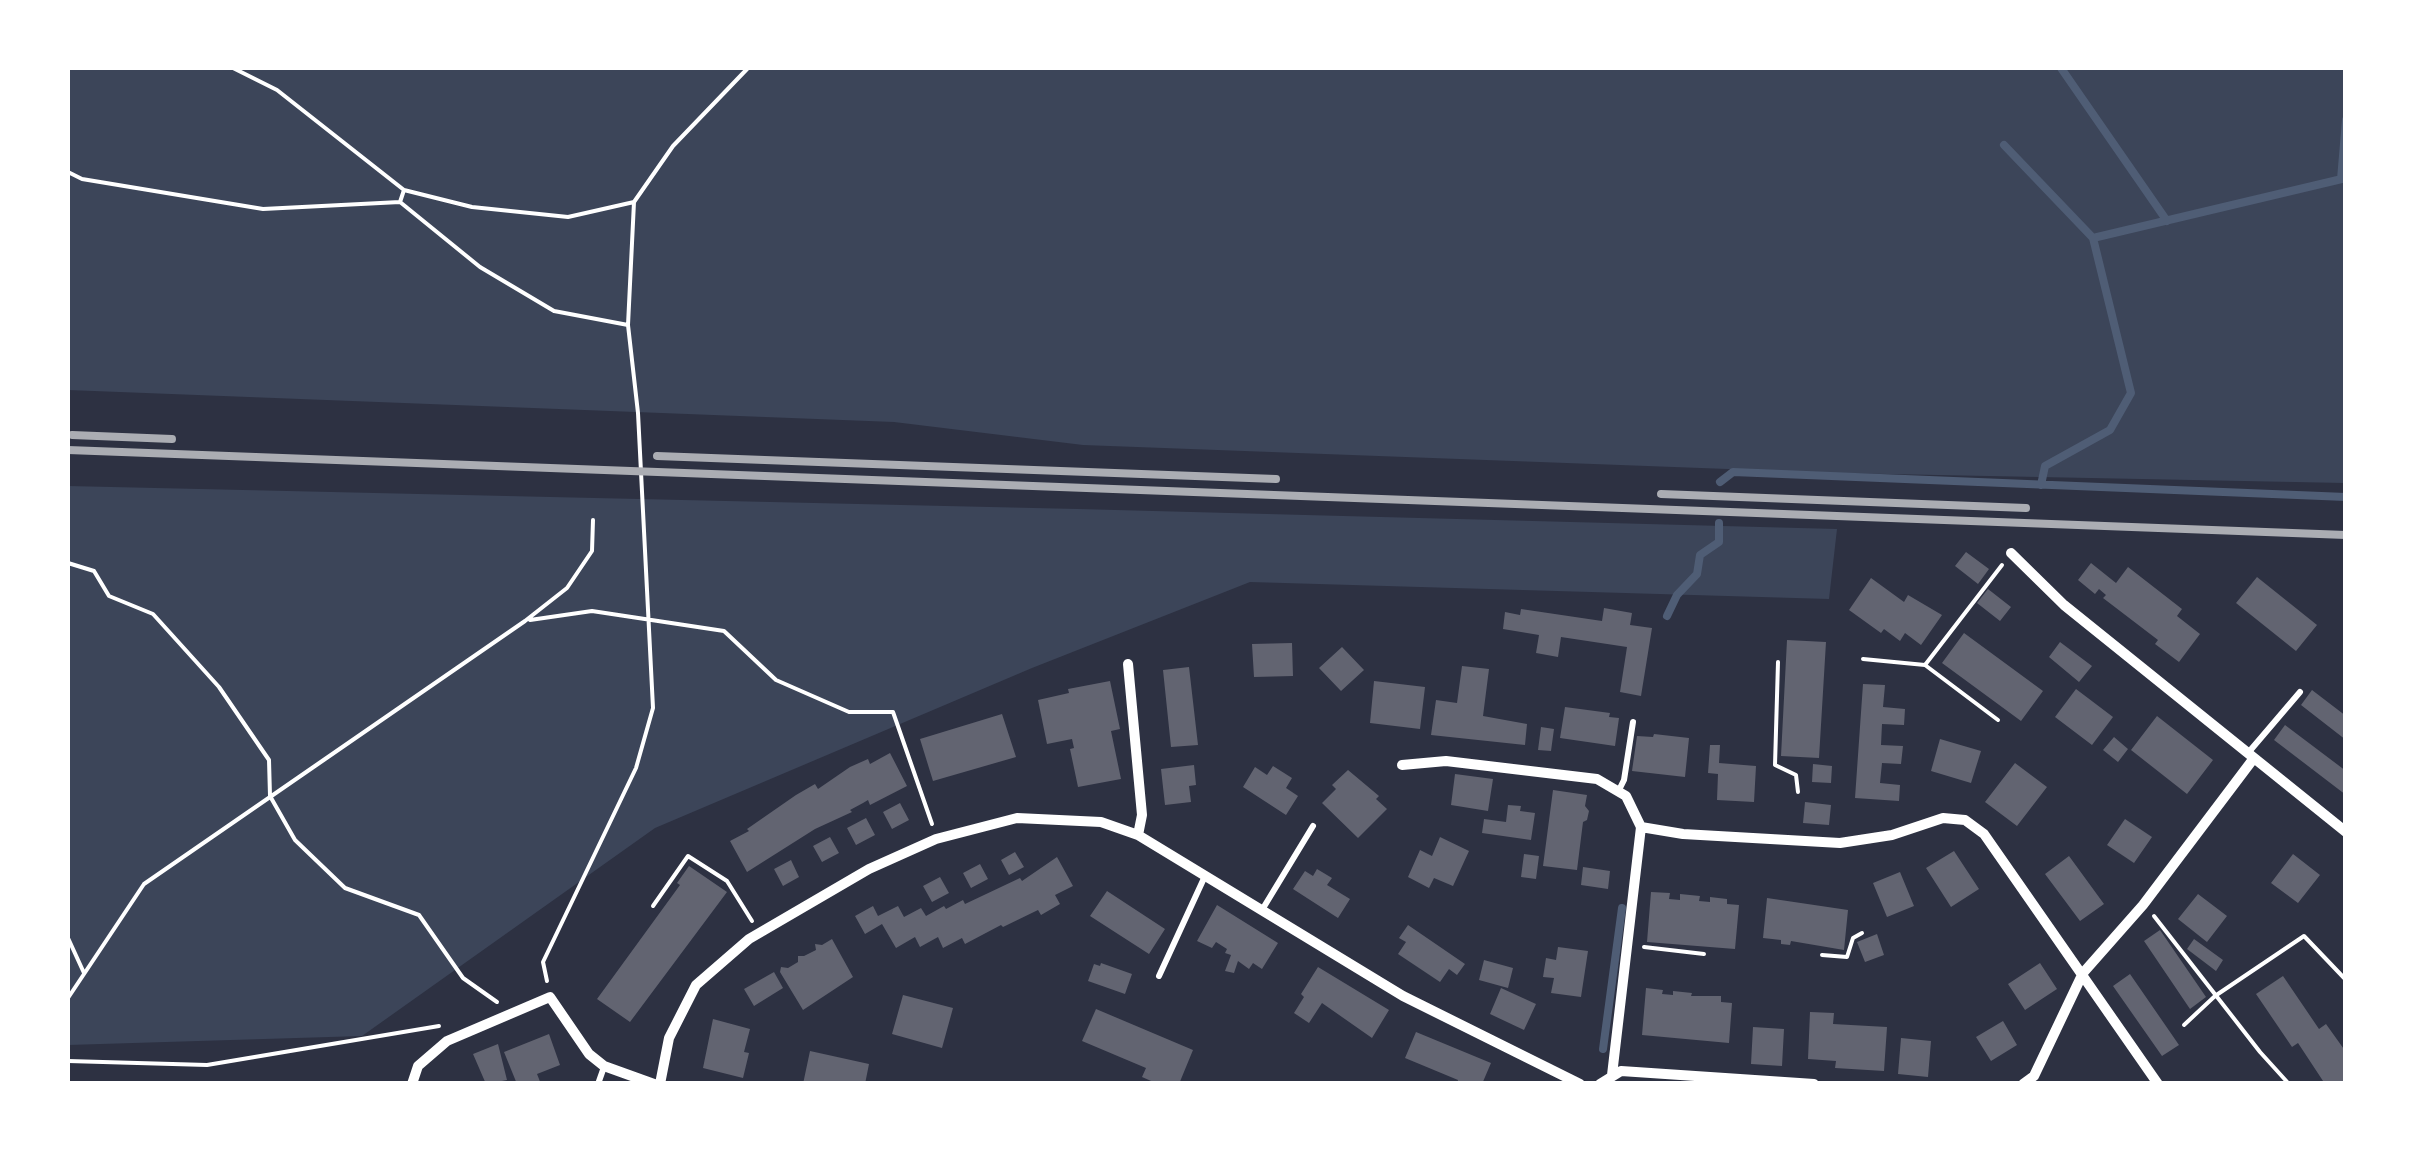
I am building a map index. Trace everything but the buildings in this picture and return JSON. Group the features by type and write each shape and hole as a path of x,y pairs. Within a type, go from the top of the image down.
{"street":[{"path":"2011,554 2064,605 2346,832"},
{"path":"1128,664 1142,815 1138,835"},
{"path":"2022,1084 2034,1076 2083,973 2143,906 2251,756"},
{"path":"1402,764 1446,761 1597,779 1626,796 1641,828 1612,1075"},
{"path":"412,1084 418,1066 447,1041 550,997 589,1054 604,1066 657,1084 669,1038 696,985 760,933 868,870 936,839 1017,818 1101,822 1138,835 1403,996 1580,1084"},
{"path":"1641,828 1840,842 1892,834 1942,818 1966,820 1984,834 2158,1084"},
{"path":"1600,1084 1621,1070 1814,1084"}],"lane":[{"path":"2251,756 2300,692"},
{"path":"1618,792 1624,780 1633,722"},
{"path":"1262,910 1312,826"},
{"path":"1159,976 1206,875"},
{"path":"598,1084 604,1066"}],"path":[{"path":"233,68 278,90 404,190 472,207 568,217 634,202"},
{"path":"550,997 543,962 636,768 652,708 638,413 628,324 634,202 673,146 748,68"},
{"path":"68,172 82,179 262,209 400,202 480,267 554,310 628,324"},
{"path":"400,202 404,190"},
{"path":"68,998 144,884 567,588 592,551 593,520"},
{"path":"1925,665 2011,554"},
{"path":"68,562 94,571 109,596 153,614 219,687 269,760 270,796 295,840 344,888 420,915 462,978 513,1013"},
{"path":"525,621 592,611 724,631 776,680 849,712 893,712 936,839"},
{"path":"1862,659 1925,665 1998,720"},
{"path":"1778,662 1774,765 1796,775 1798,792"},
{"path":"654,906 688,856 726,882 760,933"},
{"path":"2143,906 2166,929 2215,996 2289,1084"},
{"path":"1822,955 1848,957 1853,938 1862,932"},
{"path":"2184,1025 2215,996 2304,936 2346,980"},
{"path":"68,938 84,974"},
{"path":"1627,945 1704,954"},
{"path":"68,1061 208,1065 456,1023"}],"shaded area":[{"path":"68,68 2345,68 2345,483 1835,473 1083,445 894,422 68,390"},
{"path":"68,486 1837,529 1829,599 1250,582 1032,668 655,828 362,1036 68,1045"}],"waterway":[{"path":"2061,68 2167,221"},
{"path":"2341,179 2346,120"},
{"path":"2004,145 2093,238"},
{"path":"2041,485 2045,466 2110,430 2131,393 2093,238 2346,178"},
{"path":"1720,482 1733,472 2346,497"},
{"path":"1667,616 1677,595 1697,574 1700,555 1719,542 1719,523"},
{"path":"1603,1049 1622,908"}],"railway":[{"path":"72,435 172,439"},
{"path":"68,450 2346,535"},
{"path":"657,456 1276,479"},
{"path":"1661,494 2026,508"}]}
